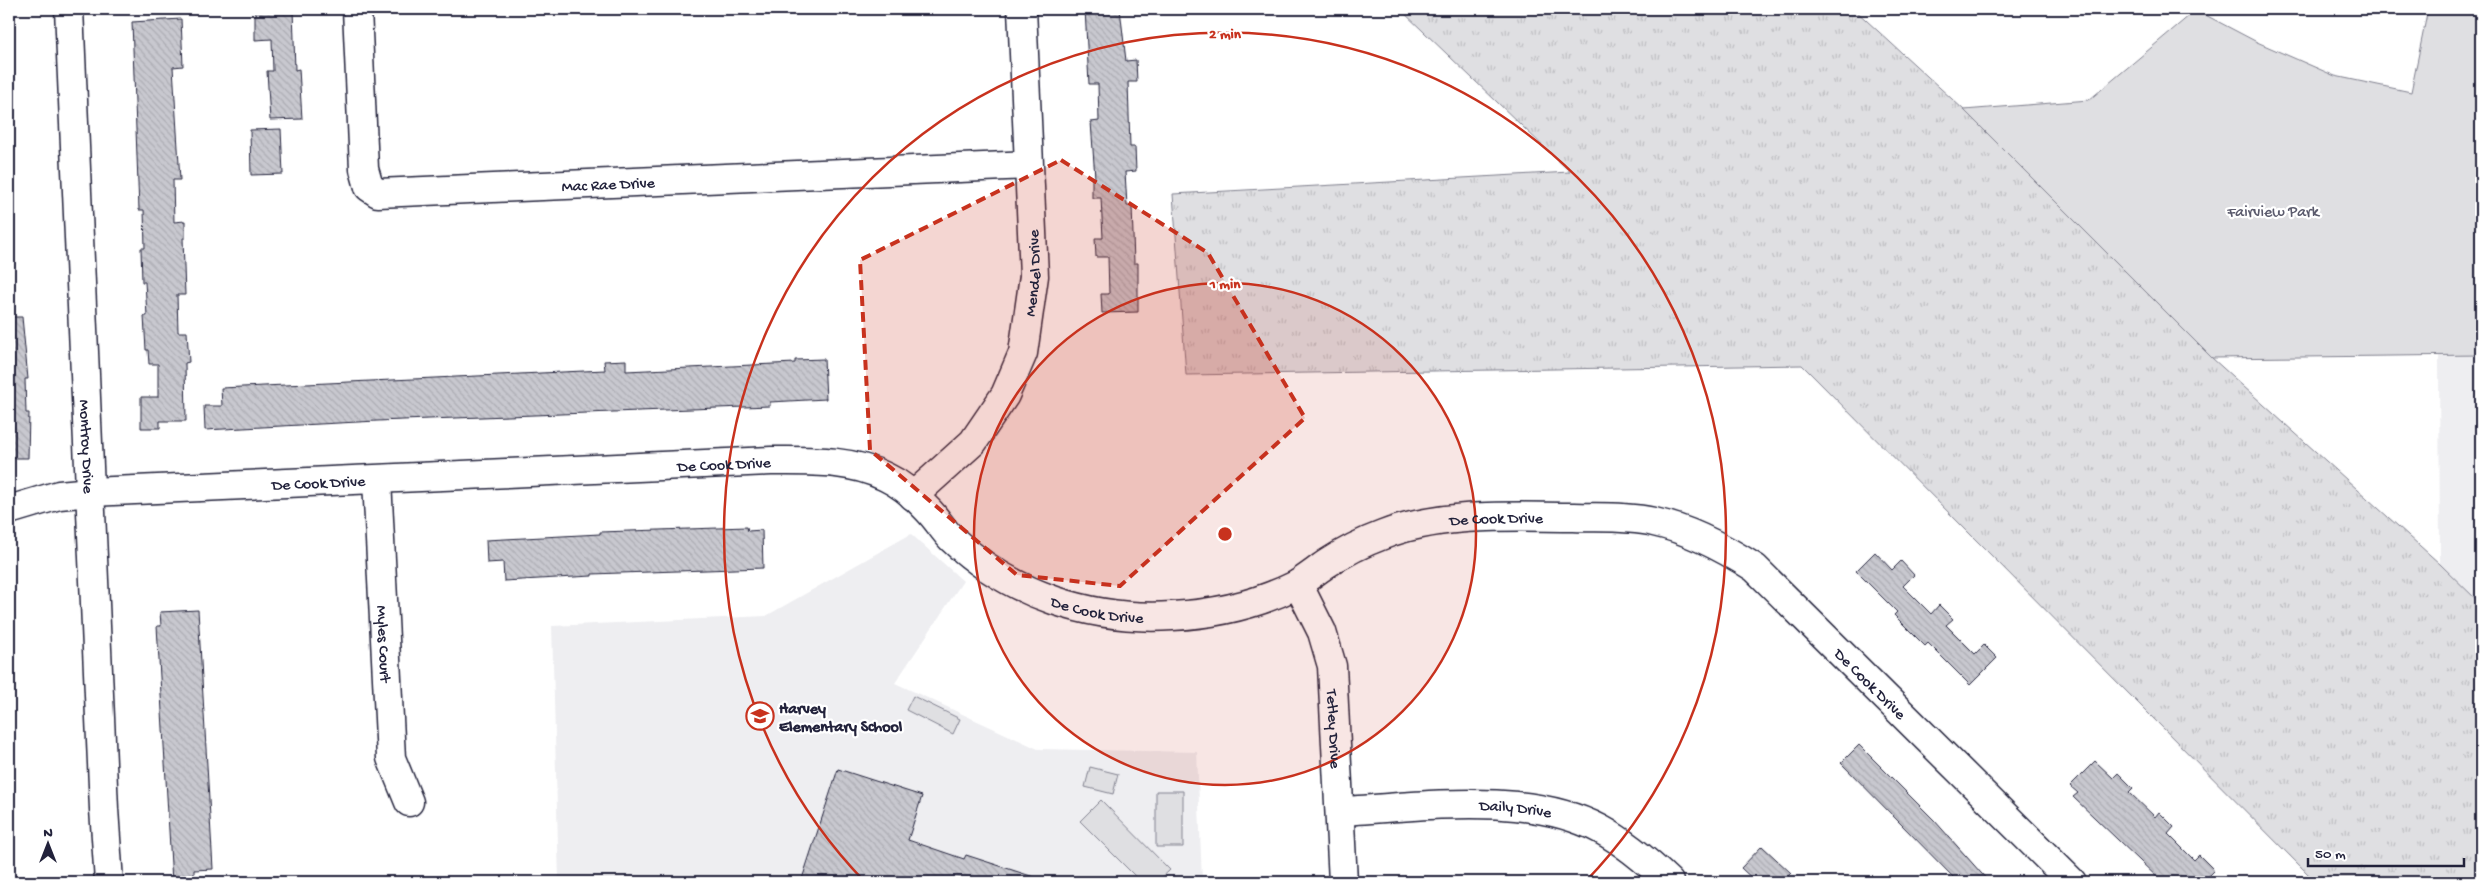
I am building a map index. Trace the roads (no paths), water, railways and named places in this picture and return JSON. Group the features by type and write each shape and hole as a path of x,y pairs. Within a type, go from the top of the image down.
{"street":[{"name":"Montroy Drive","path":"69,9 103,799 109,882"},
{"name":"Mac Rae Drive","path":"357,9 364,169 370,187 378,193 1028,165"},
{"name":"Mendel Drive","path":"913,496 973,442 1005,394 1023,353 1034,276 1022,9"},
{"name":"De Cook Drive","path":"9,510 59,495 91,492 771,461 825,461 862,468 887,477 913,496 928,510 951,538 993,571 1030,592 1069,606 1143,617 1223,611 1245,606 1298,584 1355,546 1410,526 1437,521 1540,517 1629,518 1654,522 1705,539 1755,568 2072,882"},
{"name":"Myles Court","path":"377,480 391,758 409,802"},
{"name":"Tetley Drive","path":"1298,584 1322,632 1332,666 1341,811 1343,882"},
{"name":"Daily Drive","path":"1341,811 1465,805 1509,806 1541,810 1572,818 1599,829 1647,861 1668,882"}],"place":[{"name":"Harvey Elementary School","path":"760,716"}],"park label":[{"name":"Fairview Park","path":"2273,210"}]}
